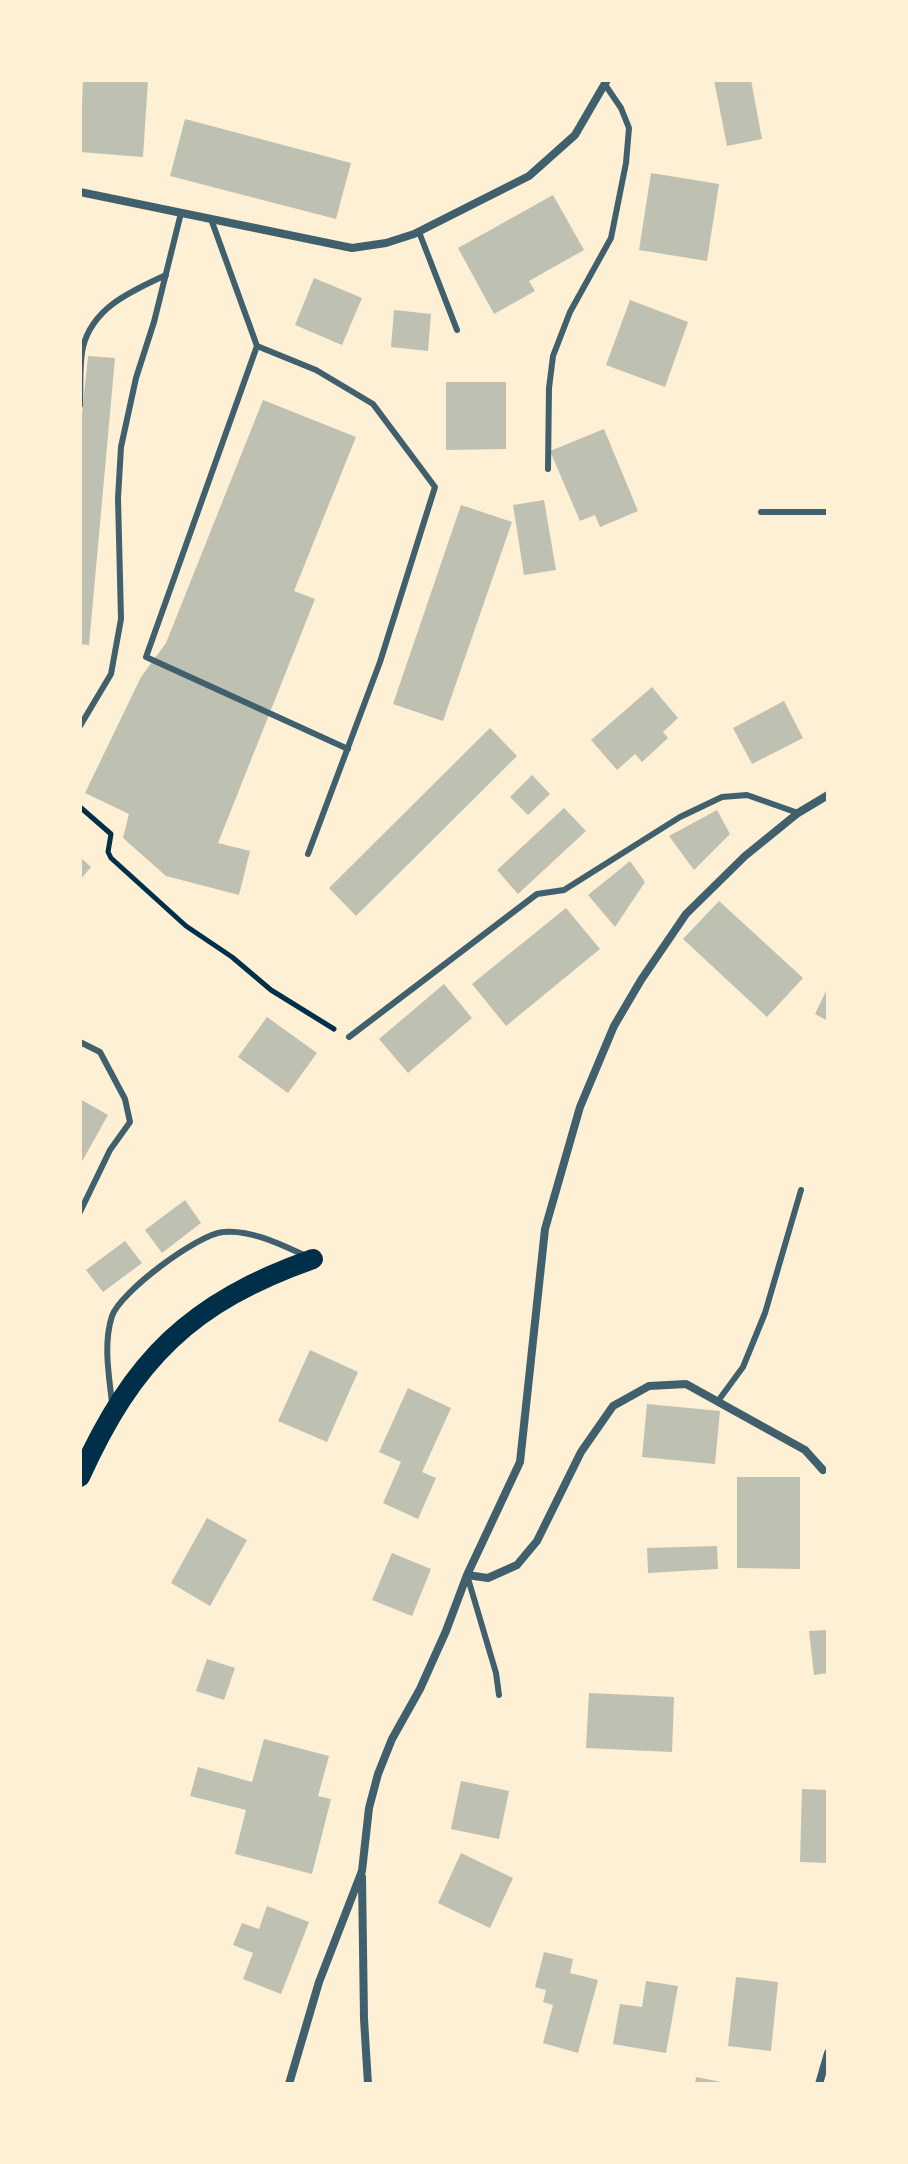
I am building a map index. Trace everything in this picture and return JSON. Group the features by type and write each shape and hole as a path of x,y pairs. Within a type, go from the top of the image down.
{"main road":[{"path":"80,1477 113,1411 171,1338 203,1311 269,1274 313,1259"}],"street":[{"path":"80,192 352,248 386,243 419,232 529,176 575,135 607,83"},
{"path":"368,2084 362,1871 369,1808 378,1774 446,1631 467,1575 520,1462 545,1229 580,1107 614,1026 686,914 745,856 798,813 828,795"},
{"path":"467,1575 488,1578 517,1565 537,1541 581,1452 613,1406 649,1386 686,1384 805,1450 823,1470"},
{"path":"289,2084 319,1982 362,1871"},
{"path":"819,2084 828,2053"}],"lane":[{"path":"548,469 549,388 553,356 570,312 611,238 626,163 629,128 607,83"},
{"path":"80,726 111,674 121,619 118,498 121,447 136,378 181,213"},
{"path":"211,219 257,346 146,657 348,749"},
{"path":"419,232 457,330"},
{"path":"80,405 82,349 98,316 121,298 166,275"},
{"path":"257,346 316,370 373,404 435,487 380,662 308,854"},
{"path":"761,512 828,512"},
{"path":"349,1037 537,894 564,890 680,817 722,797 747,795 798,813"},
{"path":"80,1042 100,1052 125,1099 130,1122 110,1150 80,1212"},
{"path":"718,1401 743,1367 765,1313 801,1190"},
{"path":"113,1411 107,1341 113,1313 147,1277 184,1251 220,1232 238,1231 313,1259"},
{"path":"467,1575 492,1658 499,1695"}],"path":[{"path":"80,807 111,834 108,852 111,858 186,926 232,957 271,990 349,1037"}],"building":[{"path":"83,80 148,80 143,157 80,152"},
{"path":"714,80 751,80 762,139 727,146"},
{"path":"185,119 351,163 336,219 170,176"},
{"path":"651,173 719,184 707,261 639,250"},
{"path":"553,195 584,250 529,281 535,291 494,314 458,248"},
{"path":"314,278 362,298 342,345 295,325"},
{"path":"630,300 688,322 665,387 606,365"},
{"path":"394,310 431,314 428,351 391,347"},
{"path":"88,356 115,358 89,645 80,644 80,415"},
{"path":"446,382 506,382 506,449 446,450"},
{"path":"263,400 356,437 294,591 315,599 218,843 250,851 239,895 166,876 123,838 129,814 85,793 141,677 166,643"},
{"path":"604,429 638,511 600,527 595,515 580,521 550,451"},
{"path":"544,500 556,570 524,575 513,505"},
{"path":"461,505 512,522 443,721 393,704"},
{"path":"652,687 678,718 663,732 668,738 642,762 635,754 617,770 591,740"},
{"path":"784,701 803,738 752,764 733,728"},
{"path":"490,728 517,756 356,916 329,888"},
{"path":"532,775 550,794 528,815 510,797"},
{"path":"564,808 586,831 518,894 497,870"},
{"path":"717,810 730,834 694,870 669,836"},
{"path":"80,857 91,867 80,880"},
{"path":"630,861 645,882 615,927 588,895"},
{"path":"719,901 803,978 767,1017 683,939"},
{"path":"566,908 600,949 506,1026 472,984"},
{"path":"444,984 472,1018 408,1073 379,1039"},
{"path":"828,987 828,1021 815,1014"},
{"path":"267,1017 317,1053 288,1093 238,1057"},
{"path":"80,1099 108,1115 80,1165"},
{"path":"185,1200 201,1223 162,1253 145,1230"},
{"path":"125,1241 142,1263 103,1292 86,1270"},
{"path":"310,1350 358,1372 327,1442 278,1421"},
{"path":"408,1388 451,1408 422,1472 436,1478 418,1519 383,1503 401,1462 379,1452"},
{"path":"647,1404 720,1411 715,1464 642,1457"},
{"path":"737,1477 800,1477 800,1569 737,1568"},
{"path":"207,1518 247,1540 210,1606 171,1583"},
{"path":"717,1546 718,1569 648,1573 647,1548"},
{"path":"392,1553 431,1569 412,1616 372,1600"},
{"path":"828,1630 828,1673 814,1675 809,1631"},
{"path":"207,1659 235,1668 224,1700 196,1691"},
{"path":"589,1693 674,1697 672,1752 586,1748"},
{"path":"264,1739 329,1756 318,1796 331,1799 312,1874 235,1854 246,1810 190,1796 198,1767 252,1782"},
{"path":"461,1781 509,1791 499,1839 451,1829"},
{"path":"802,1789 828,1790 828,1863 800,1862"},
{"path":"461,1853 513,1878 490,1928 438,1903"},
{"path":"267,1906 309,1922 281,1994 243,1979 253,1953 233,1945 242,1923 259,1929"},
{"path":"544,1952 573,1959 570,1973 598,1980 578,2053 543,2043 553,2005 543,2002 546,1990 535,1987"},
{"path":"736,1977 778,1982 771,2051 728,2046"},
{"path":"646,1981 678,1986 666,2053 613,2044 620,2004 642,2007"},
{"path":"696,2077 726,2083 726,2084 695,2084"}]}
